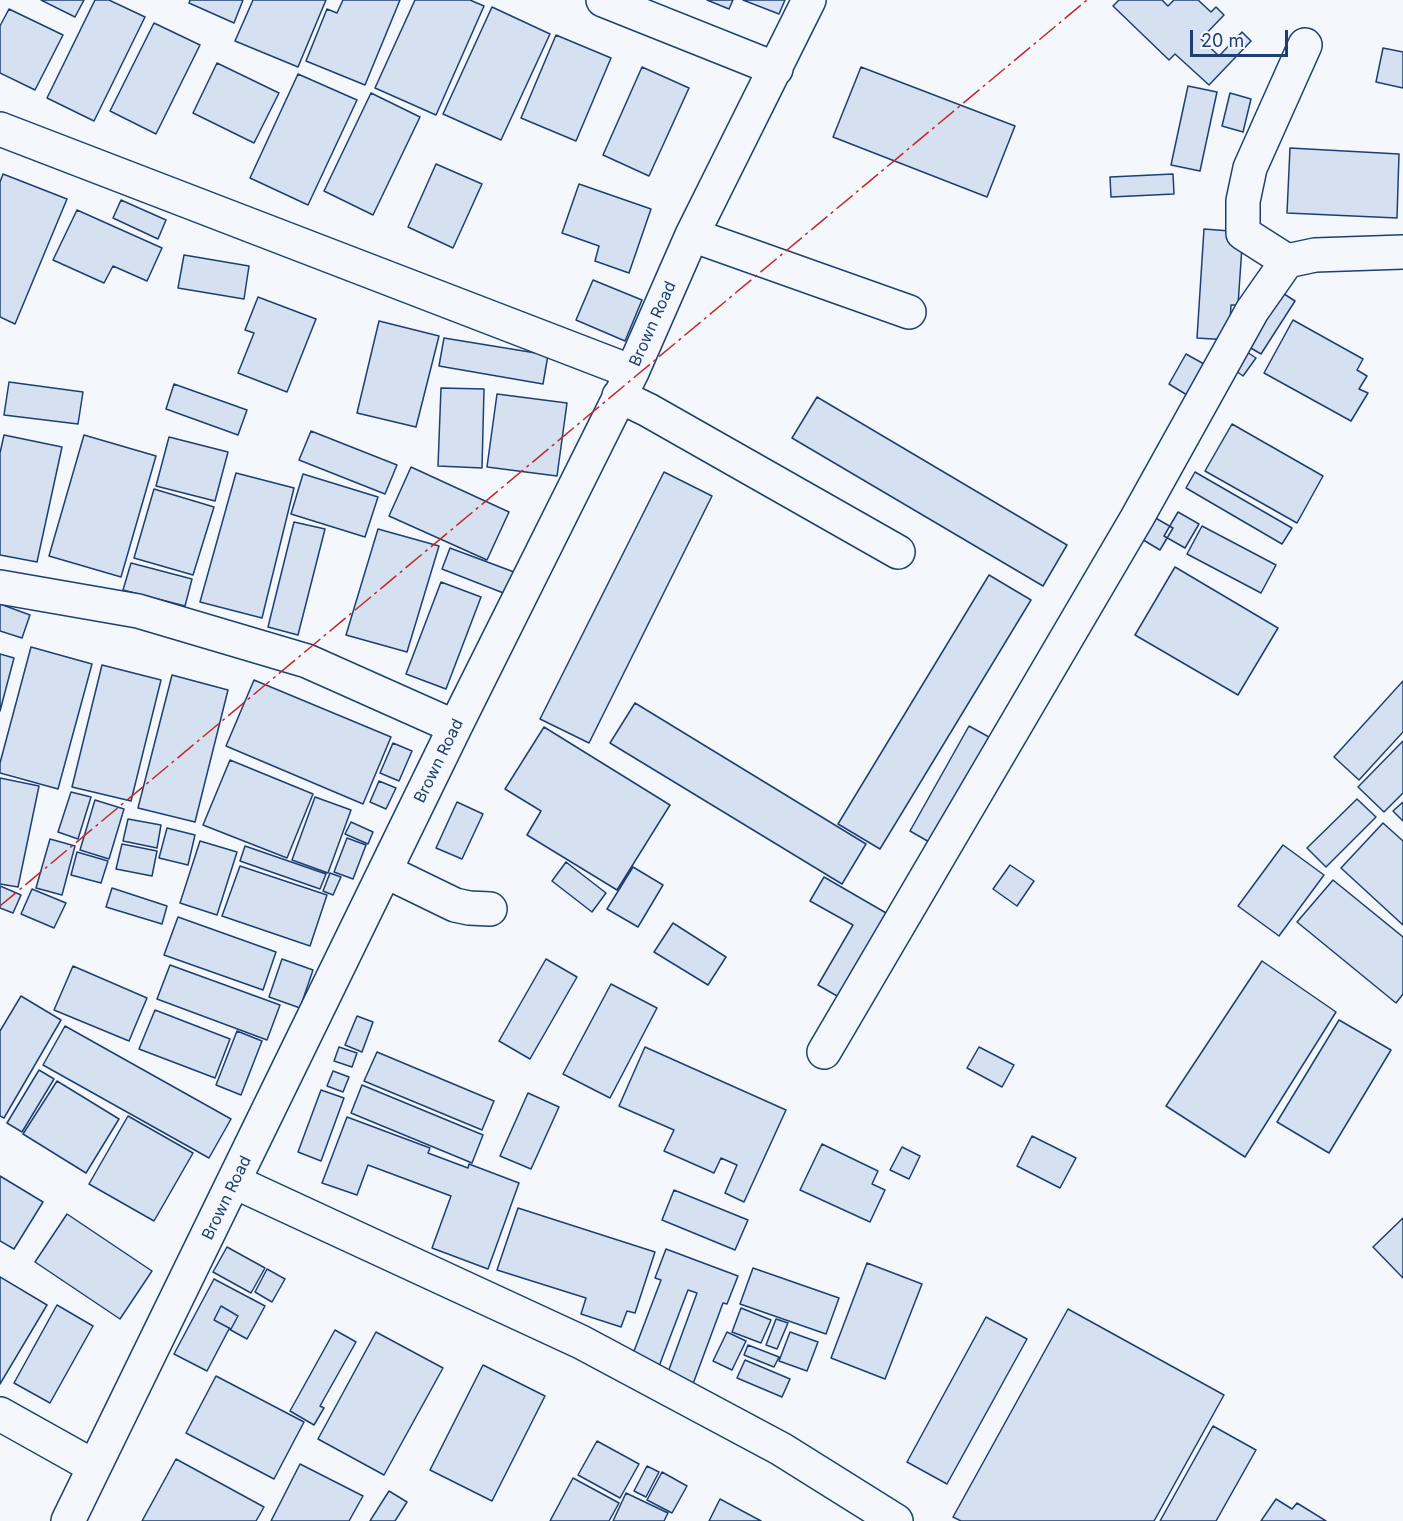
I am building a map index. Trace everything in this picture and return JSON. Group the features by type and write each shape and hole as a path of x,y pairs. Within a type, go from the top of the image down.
{"street":[{"path":"603,0 776,69"},
{"name":"Brown Road","path":"68,1521 455,726 626,384 692,236 809,0"},
{"path":"1287,261 1243,233 1243,201 1250,168 1305,45"},
{"path":"0,129 626,384 659,416 898,552"},
{"path":"692,236 909,312"},
{"path":"824,1052 1137,518 1252,311 1287,261 1315,255 1403,252"},
{"path":"0,587 138,611 307,661 455,726"},
{"path":"385,871 455,905 490,909"},
{"path":"235,1182 581,1342 781,1449 896,1521"},
{"path":"0,1414 93,1466"}],"building":[{"path":"41,0 84,0 75,17"},
{"path":"95,0 109,0 145,17 94,121 47,98"},
{"path":"190,0 243,0 234,23 189,3"},
{"path":"253,0 326,0 298,67 235,41"},
{"path":"343,0 400,0 365,85 306,61 327,9 337,13"},
{"path":"415,0 470,0 484,6 436,115 375,88"},
{"path":"707,0 733,0 729,9"},
{"path":"743,0 785,0 779,14"},
{"path":"1119,0 1162,0 1168,6 1174,0 1198,0 1211,12 1216,7 1224,15 1201,39 1219,56 1242,32 1251,41 1209,85 1175,54 1169,60 1113,6"},
{"path":"492,7 550,34 501,140 443,114"},
{"path":"9,9 63,35 35,90 0,73 0,26"},
{"path":"154,23 200,45 156,134 110,111"},
{"path":"556,35 611,58 576,141 521,118"},
{"path":"1383,48 1403,52 1403,88 1376,82"},
{"path":"217,63 279,93 254,143 193,113"},
{"path":"642,67 689,88 649,176 603,155"},
{"path":"861,67 1015,126 987,197 833,137"},
{"path":"298,74 357,100 308,205 250,178"},
{"path":"1188,86 1217,92 1200,171 1171,165"},
{"path":"371,93 420,117 373,215 324,191"},
{"path":"1230,93 1251,99 1243,132 1222,126"},
{"path":"1290,148 1399,154 1397,218 1287,213"},
{"path":"436,164 482,184 453,248 408,227"},
{"path":"3,174 67,199 15,324 0,317 0,182"},
{"path":"1173,174 1174,194 1111,197 1110,177"},
{"path":"579,184 651,209 629,273 595,261 599,246 562,233"},
{"path":"121,200 166,220 158,239 113,218"},
{"path":"77,210 162,248 147,281 113,266 104,283 53,260"},
{"path":"1204,229 1243,232 1238,305 1231,305 1229,340 1197,338"},
{"path":"184,255 249,266 244,299 178,288"},
{"path":"593,280 642,300 625,341 576,320"},
{"path":"1278,290 1295,301 1261,354 1244,344"},
{"path":"258,297 316,319 287,392 238,373 254,333 245,330"},
{"path":"1293,320 1363,359 1357,370 1367,376 1359,389 1368,393 1351,421 1264,373"},
{"path":"379,321 439,336 416,427 357,413"},
{"path":"444,338 548,355 543,384 439,366"},
{"path":"1244,350 1256,358 1243,376 1232,368"},
{"path":"1186,354 1204,364 1187,395 1169,384"},
{"path":"9,382 83,392 78,424 4,415"},
{"path":"174,384 247,410 238,435 166,409"},
{"path":"441,388 484,389 482,468 438,466"},
{"path":"497,394 567,403 557,476 487,467"},
{"path":"817,397 1067,545 1043,586 792,438"},
{"path":"1232,424 1323,476 1297,523 1205,471"},
{"path":"311,431 397,465 385,494 299,460"},
{"path":"4,435 62,447 37,562 0,555 0,453"},
{"path":"84,435 156,456 121,577 49,556"},
{"path":"169,437 228,452 215,501 156,486"},
{"path":"411,467 509,512 487,560 389,516"},
{"path":"664,472 712,496 589,743 540,719"},
{"path":"1195,472 1292,528 1282,544 1186,488"},
{"path":"236,473 294,488 262,618 200,602"},
{"path":"303,474 378,497 365,537 291,514"},
{"path":"154,489 214,507 193,575 134,558"},
{"path":"1178,512 1199,524 1185,548 1164,536"},
{"path":"1152,516 1173,528 1160,550 1140,538"},
{"path":"294,522 325,529 298,635 268,627"},
{"path":"1202,526 1276,565 1261,593 1187,554"},
{"path":"378,529 439,546 407,652 346,635"},
{"path":"450,548 514,572 506,594 442,569"},
{"path":"131,563 192,579 185,606 123,590"},
{"path":"1175,567 1278,628 1238,695 1135,635"},
{"path":"989,575 1031,600 880,849 838,824"},
{"path":"441,582 481,597 446,689 406,674"},
{"path":"0,604 30,615 22,638 0,631"},
{"path":"31,647 92,664 58,789 0,773 0,763"},
{"path":"0,654 14,658 0,711"},
{"path":"102,665 161,680 131,801 72,787"},
{"path":"172,675 228,690 195,822 138,808"},
{"path":"254,680 391,737 363,804 226,746"},
{"path":"1403,681 1403,732 1359,780 1334,757"},
{"path":"635,703 866,844 842,884 610,743"},
{"path":"969,726 989,737 931,843 910,831"},
{"path":"544,727 670,805 617,890 527,835 541,811 505,789"},
{"path":"1403,741 1403,793 1384,812 1358,787"},
{"path":"393,743 412,751 399,781 380,773"},
{"path":"230,760 313,794 287,858 203,825"},
{"path":"0,778 39,786 18,887 0,884"},
{"path":"379,781 396,788 386,809 370,802"},
{"path":"71,792 91,797 78,839 58,832"},
{"path":"315,797 351,810 328,873 292,860"},
{"path":"1357,799 1376,817 1326,867 1307,848"},
{"path":"95,800 124,809 109,859 80,850"},
{"path":"457,802 483,814 462,859 436,848"},
{"path":"1403,802 1403,821 1393,811"},
{"path":"128,819 161,825 157,848 123,841"},
{"path":"351,822 373,832 368,844 345,834"},
{"path":"1383,823 1403,841 1403,925 1341,868"},
{"path":"167,828 195,835 188,865 159,858"},
{"path":"347,838 366,845 353,879 334,872"},
{"path":"50,839 75,846 62,895 36,888"},
{"path":"200,841 237,852 217,915 180,903"},
{"path":"122,844 157,851 152,876 116,869"},
{"path":"1283,845 1324,875 1279,936 1238,906"},
{"path":"245,846 326,874 320,889 240,861"},
{"path":"77,852 108,861 101,883 71,875"},
{"path":"566,862 606,893 592,912 552,881"},
{"path":"1010,865 1034,881 1017,906 993,889"},
{"path":"240,866 327,895 310,946 222,916"},
{"path":"633,867 663,885 638,927 607,909"},
{"path":"330,873 341,877 333,895 323,891"},
{"path":"824,877 893,917 844,1000 818,985 853,925 810,901"},
{"path":"1333,880 1403,937 1403,994 1396,1003 1297,922"},
{"path":"0,886 21,895 13,913 0,908"},
{"path":"112,888 167,906 162,924 106,907"},
{"path":"32,889 66,903 54,928 21,914"},
{"path":"178,917 276,952 263,990 164,955"},
{"path":"673,923 726,957 708,985 654,952"},
{"path":"282,959 313,970 300,1008 269,997"},
{"path":"546,959 577,977 530,1059 499,1041"},
{"path":"1262,961 1336,1012 1245,1157 1166,1106"},
{"path":"170,965 280,1005 267,1040 157,999"},
{"path":"73,966 147,998 129,1041 54,1010"},
{"path":"611,984 657,1008 610,1098 563,1074"},
{"path":"21,996 61,1020 4,1118 0,1116 0,1031"},
{"path":"155,1010 230,1039 215,1078 139,1049"},
{"path":"357,1016 373,1022 362,1052 345,1045"},
{"path":"1339,1020 1391,1050 1329,1153 1277,1122"},
{"path":"65,1026 231,1119 209,1158 43,1065"},
{"path":"237,1031 262,1041 241,1095 216,1085"},
{"path":"339,1047 357,1053 352,1067 334,1061"},
{"path":"645,1047 786,1110 744,1202 725,1193 737,1165 721,1158 714,1173 664,1151 674,1130 619,1106"},
{"path":"979,1047 1014,1065 1002,1087 967,1068"},
{"path":"377,1052 494,1101 482,1130 364,1081"},
{"path":"39,1070 54,1079 22,1132 7,1123"},
{"path":"333,1071 349,1077 343,1092 327,1086"},
{"path":"57,1081 119,1119 86,1173 23,1134"},
{"path":"362,1085 483,1135 472,1163 351,1113"},
{"path":"321,1090 344,1098 321,1161 298,1152"},
{"path":"528,1093 559,1107 531,1169 500,1156"},
{"path":"128,1116 193,1153 154,1221 89,1184"},
{"path":"347,1117 430,1148 428,1153 468,1168 469,1164 519,1183 488,1269 432,1248 451,1196 368,1165 357,1195 322,1183"},
{"path":"1032,1136 1076,1158 1060,1188 1017,1166"},
{"path":"822,1144 878,1171 872,1184 885,1190 870,1222 800,1190"},
{"path":"902,1147 920,1156 909,1179 890,1170"},
{"path":"0,1176 43,1202 14,1249 0,1241"},
{"path":"674,1190 748,1220 735,1250 662,1220"},
{"path":"518,1208 655,1252 635,1313 627,1311 621,1327 581,1314 586,1298 497,1270"},
{"path":"67,1214 152,1271 120,1319 35,1262"},
{"path":"1403,1218 1403,1278 1373,1247"},
{"path":"227,1247 265,1268 251,1293 213,1272"},
{"path":"666,1249 738,1276 727,1304 723,1303 693,1384 667,1375 697,1293 688,1290 658,1369 631,1359 661,1280 655,1278"},
{"path":"867,1263 922,1284 885,1379 831,1358"},
{"path":"753,1268 839,1298 826,1334 740,1304"},
{"path":"267,1269 285,1279 272,1302 255,1292"},
{"path":"0,1277 47,1305 0,1384"},
{"path":"214,1279 265,1306 247,1339 229,1329 207,1371 174,1354","holes":["221,1306 238,1316 231,1329 214,1320"]},
{"path":"57,1305 93,1326 50,1403 14,1383"},
{"path":"221,1306 238,1316 231,1329 214,1320"},
{"path":"741,1308 771,1320 761,1343 732,1332"},
{"path":"1068,1309 1224,1395 1154,1521 961,1521 953,1517"},
{"path":"986,1317 1027,1339 947,1484 907,1462"},
{"path":"776,1319 788,1323 777,1349 766,1345"},
{"path":"335,1330 356,1342 320,1406 324,1408 314,1425 290,1411"},
{"path":"376,1332 443,1368 384,1475 318,1439"},
{"path":"727,1332 746,1341 732,1370 713,1361"},
{"path":"790,1332 818,1342 807,1371 779,1361"},
{"path":"748,1345 779,1357 774,1367 744,1355"},
{"path":"745,1360 790,1379 782,1397 737,1378"},
{"path":"483,1365 545,1396 492,1501 430,1470"},
{"path":"216,1376 304,1422 274,1479 186,1433"},
{"path":"1213,1426 1256,1450 1216,1521 1160,1521"},
{"path":"597,1441 639,1464 620,1498 578,1475"},
{"path":"176,1459 264,1507 256,1521 142,1521"},
{"path":"300,1464 363,1496 349,1521 271,1521"},
{"path":"647,1466 659,1472 646,1497 634,1491"},
{"path":"662,1472 687,1486 672,1513 647,1500"},
{"path":"573,1478 619,1503 609,1521 550,1521"},
{"path":"389,1491 407,1502 395,1521 370,1521"},
{"path":"626,1493 668,1513 664,1521 613,1521"},
{"path":"720,1499 761,1521 709,1521"},
{"path":"1276,1499 1292,1509 1297,1503 1326,1521 1261,1521"}],"power":[{"path":"0,906 1087,0"}]}
